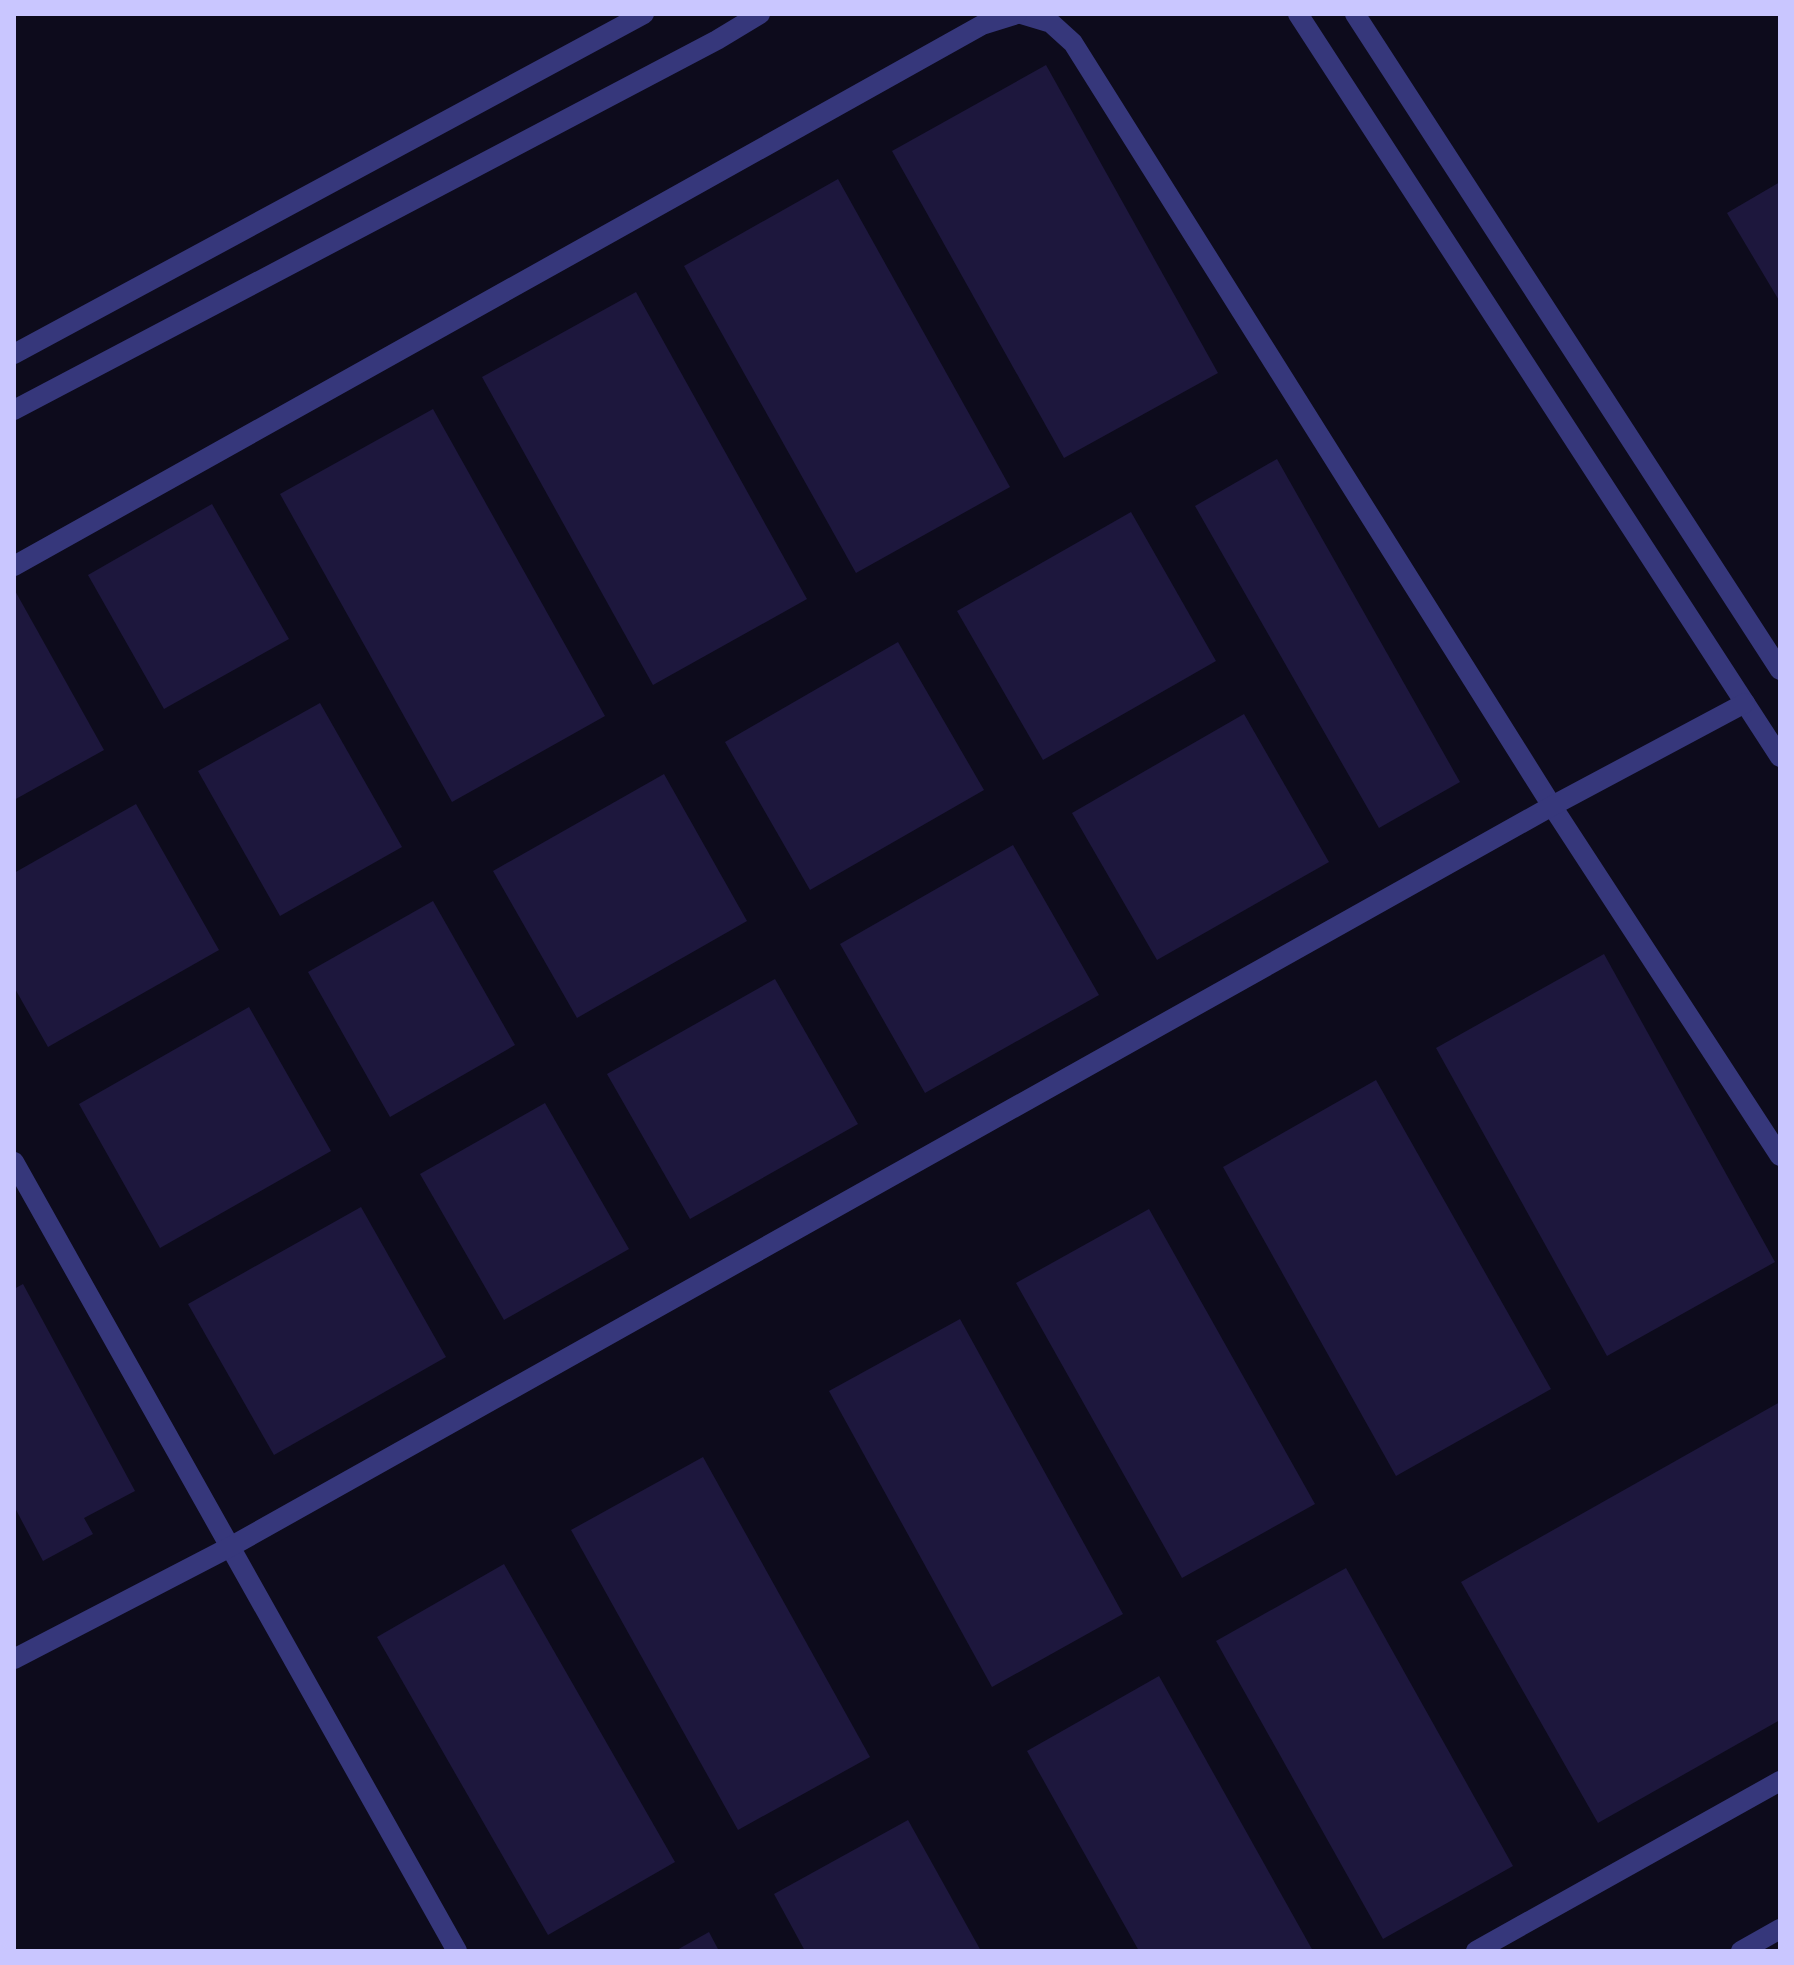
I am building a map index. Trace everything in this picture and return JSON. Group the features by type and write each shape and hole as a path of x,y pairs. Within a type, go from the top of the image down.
{"street":[{"path":"14,354 644,14"},
{"path":"14,410 717,40 760,14"},
{"path":"14,566 982,25 1019,14 1051,23 1073,43 1552,806 1780,1156"},
{"path":"1298,14 1780,757"},
{"path":"1355,14 1780,670"},
{"path":"14,1659 230,1547 1552,806 1745,703"},
{"path":"14,1162 457,1951"},
{"path":"1476,1951 1780,1781"},
{"path":"1741,1951 1780,1929"}],"building":[{"path":"1046,65 1218,373 1064,458 892,151"},
{"path":"838,179 1010,487 856,573 684,266"},
{"path":"1780,182 1780,302 1727,213"},
{"path":"636,292 807,599 653,685 482,377"},
{"path":"433,409 605,716 452,802 280,494"},
{"path":"1277,459 1460,782 1379,828 1195,506"},
{"path":"212,504 289,639 164,709 88,575"},
{"path":"1131,512 1216,661 1043,760 957,611"},
{"path":"14,589 104,750 14,800"},
{"path":"898,642 984,790 810,890 725,742"},
{"path":"320,703 402,847 280,916 198,771"},
{"path":"1244,714 1329,862 1157,960 1072,813"},
{"path":"664,774 747,921 577,1018 493,871"},
{"path":"136,804 219,950 48,1047 14,987 14,873"},
{"path":"1013,845 1099,995 925,1093 840,944"},
{"path":"433,901 515,1045 390,1117 308,972"},
{"path":"1604,954 1775,1262 1607,1356 1436,1048"},
{"path":"775,979 858,1124 690,1219 607,1074"},
{"path":"249,1007 331,1151 160,1248 79,1104"},
{"path":"1376,1080 1551,1389 1396,1476 1223,1167"},
{"path":"545,1103 629,1249 504,1320 420,1174"},
{"path":"361,1207 446,1357 274,1455 188,1304"},
{"path":"1149,1209 1315,1504 1182,1578 1016,1283"},
{"path":"23,1284 135,1491 84,1518 93,1534 43,1561 14,1506 14,1289"},
{"path":"960,1319 1123,1614 992,1687 829,1391"},
{"path":"1780,1402 1780,1720 1598,1823 1461,1582"},
{"path":"703,1457 870,1757 738,1830 571,1530"},
{"path":"504,1564 675,1862 548,1935 377,1637"},
{"path":"1346,1568 1513,1866 1383,1939 1216,1641"},
{"path":"1159,1676 1313,1951 1139,1951 1027,1751"},
{"path":"908,1820 981,1951 805,1951 774,1894"},
{"path":"709,1932 719,1951 675,1951"}]}
